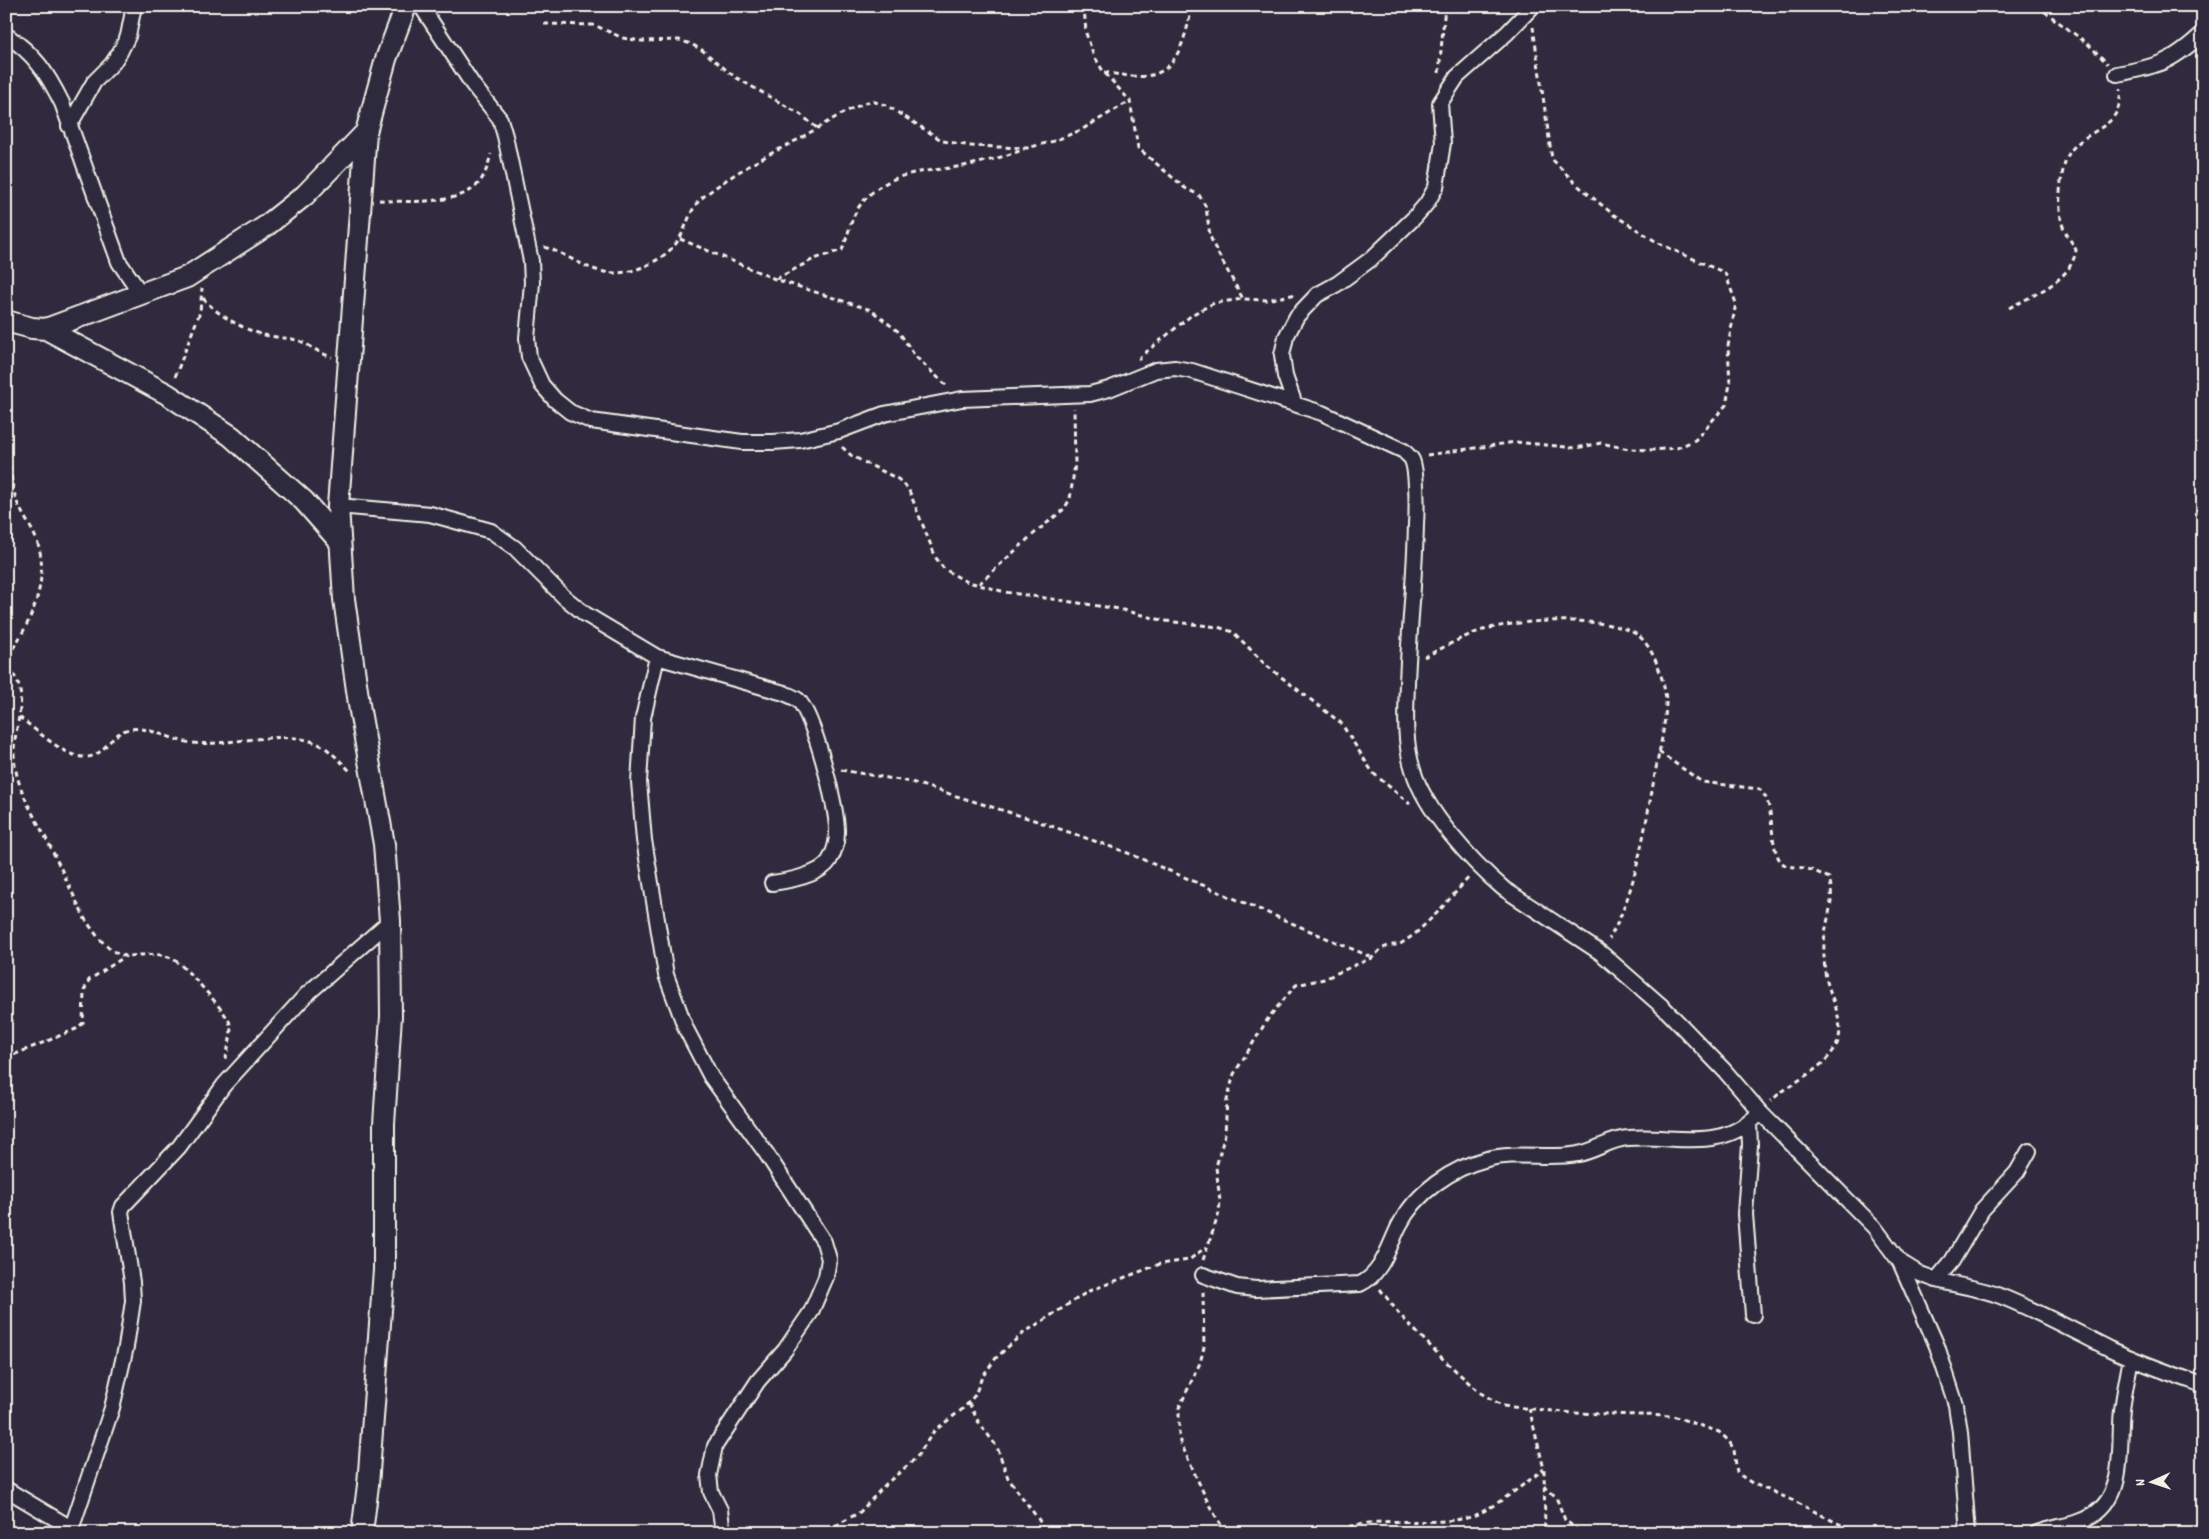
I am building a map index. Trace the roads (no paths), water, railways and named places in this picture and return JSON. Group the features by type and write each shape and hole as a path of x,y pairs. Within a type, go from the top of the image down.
{"street":[{"path":"70,126 94,82 112,64 120,52 128,36 134,6"},
{"path":"362,1533 384,1270 384,1124 391,1016 390,921 384,844 345,609 338,506 366,132 386,59 406,6"},
{"path":"421,6 473,86 500,119 509,151 528,244 532,283 527,338 529,357 542,385 555,400 570,412 591,421 742,442 800,440 884,414 962,399 1090,394 1134,380 1156,370 1175,368 1192,370 1294,402 1404,451 1412,459 1416,520 1406,718 1409,755 1413,771 1437,817 1479,864 1504,889 1601,954 1665,1009 1724,1070 1760,1112 1874,1227 1900,1262 1937,1346 1956,1405 1968,1533"},
{"path":"1294,402 1284,376 1282,355 1286,337 1297,316 1317,294 1337,284 1371,259 1415,218 1427,203 1436,187 1443,143 1440,103 1457,77 1532,8"},
{"path":"2117,74 2161,65 2197,44 2203,32"},
{"path":"6,34 35,57 50,79 70,126 119,262 142,295"},
{"path":"46,329 187,277 266,226 292,205 366,132"},
{"path":"6,320 32,328 46,329 167,394 224,432 254,456 304,501 339,541"},
{"path":"338,506 430,514 491,531 515,548 564,597 585,614 657,657 784,693 798,700 806,712 816,736 833,800 838,830 836,844 828,863 819,869 792,880 772,883"},
{"path":"657,657 643,718 639,782 644,840 666,975 686,1029 710,1077 742,1118 776,1168 824,1242 829,1259 826,1277 811,1312 785,1350 758,1381 714,1446 709,1475 711,1492 720,1510 723,1533"},
{"path":"6,1489 70,1530 107,1423 126,1347 133,1301 129,1259 121,1212 123,1206 179,1147 224,1085 306,995 390,921"},
{"path":"1203,1275 1237,1287 1256,1289 1360,1284 1372,1279 1400,1224 1418,1200 1440,1179 1463,1168 1503,1156 1576,1155 1627,1138 1713,1140 1749,1124 1760,1112"},
{"path":"1749,1124 1750,1145 1744,1214 1753,1315"},
{"path":"1936,1280 1952,1261 1982,1210 2017,1172 2029,1151"},
{"path":"1900,1262 1922,1275 1936,1280 1982,1289 2002,1296 2131,1358 2203,1385"},
{"path":"2037,1533 2048,1529 2072,1526 2096,1513 2111,1494 2119,1470 2122,1411 2131,1358"}]}
